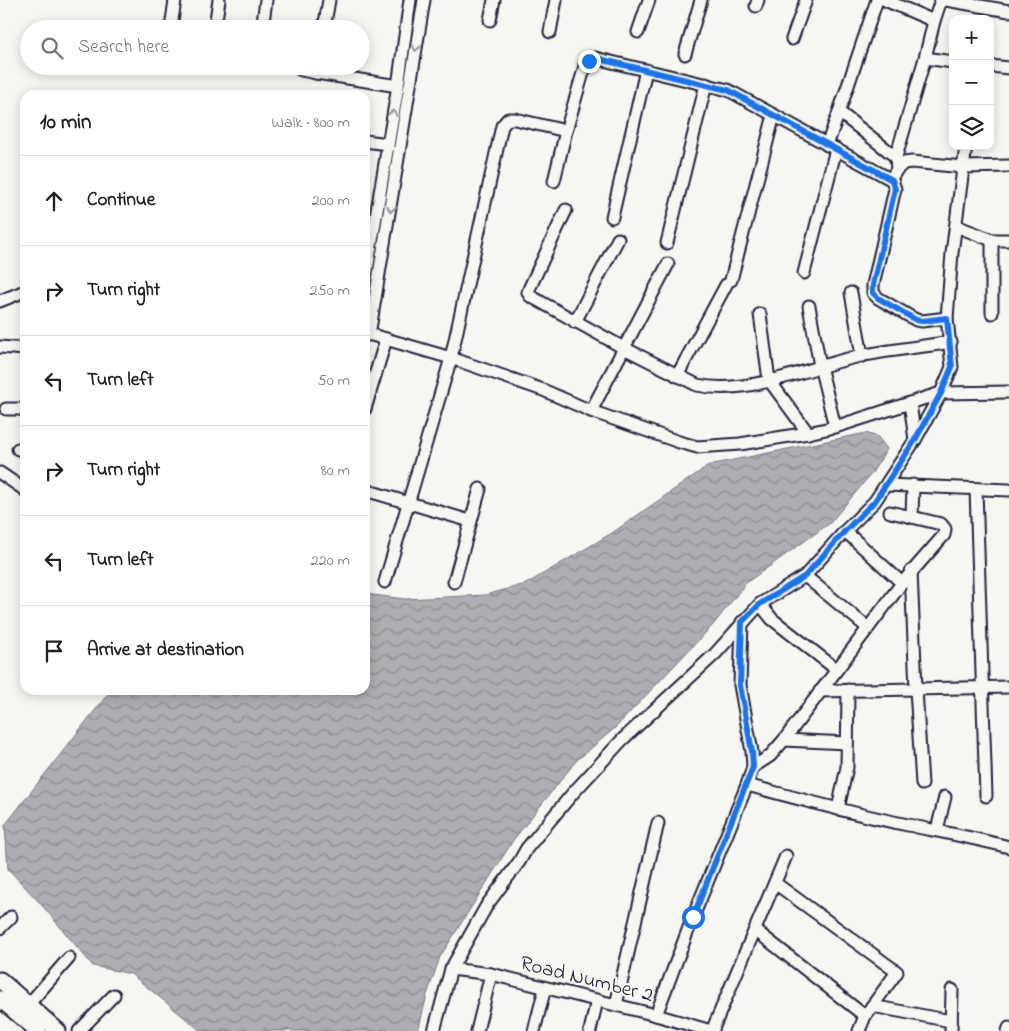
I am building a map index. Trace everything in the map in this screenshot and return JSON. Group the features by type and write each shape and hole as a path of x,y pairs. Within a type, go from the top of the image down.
{"street":[{"path":"172,20 175,0"},
{"path":"216,20 219,0"},
{"path":"263,20 266,0"},
{"path":"326,20 329,0"},
{"path":"370,252 398,86 410,0"},
{"path":"370,316 424,0"},
{"path":"490,20 494,0"},
{"path":"550,32 556,0"},
{"path":"638,32 649,0"},
{"path":"685,54 701,0"},
{"path":"792,39 806,0"},
{"path":"804,273 839,112 877,0"},
{"path":"885,0 934,22"},
{"path":"941,0 892,180 895,189 873,285 873,293 878,298 916,320 947,318"},
{"path":"946,0 1009,10"},
{"path":"554,181 585,66 595,58 728,90 892,180"},
{"path":"925,58 949,61"},
{"path":"994,66 1009,68"},
{"path":"612,217 646,70"},
{"path":"342,75 398,86"},
{"path":"667,244 706,84"},
{"path":"839,112 896,163 912,162 963,167 1009,166"},
{"path":"677,376 728,283 774,115"},
{"path":"385,582 451,358 502,126 508,119 515,119 566,131"},
{"path":"370,142 388,144"},
{"path":"434,1031 451,969 492,898 527,848 573,793 622,740 714,654 760,604 805,576 875,501 915,440 941,393 952,367 951,342 947,318 965,150"},
{"path":"566,210 528,292 530,296 696,386 709,388 743,386 862,356 951,342"},
{"path":"956,226 992,240 1009,240"},
{"path":"575,322 618,239"},
{"path":"992,240 992,313"},
{"path":"591,411 668,264"},
{"path":"0,301 20,293"},
{"path":"852,293 862,356"},
{"path":"809,306 820,366 835,427"},
{"path":"760,314 769,380 808,433"},
{"path":"370,335 451,358 543,390 591,411 679,442 697,446 740,444 808,433 835,427 941,393 1009,392"},
{"path":"370,392 386,339"},
{"path":"0,347 20,349"},
{"path":"910,402 915,440"},
{"path":"6,409 20,409"},
{"path":"0,473 20,487"},
{"path":"886,485 1009,490"},
{"path":"912,517 913,485"},
{"path":"976,489 986,796"},
{"path":"454,582 480,490"},
{"path":"370,491 470,521"},
{"path":"753,767 770,756 784,740 911,571 944,535 945,529 941,524 890,512"},
{"path":"845,531 902,583"},
{"path":"911,571 922,784"},
{"path":"805,576 868,628"},
{"path":"760,604 772,620 836,669"},
{"path":"656,1015 753,767 740,685 742,622"},
{"path":"820,691 1009,687"},
{"path":"838,809 847,767 848,690"},
{"path":"784,740 847,743"},
{"path":"747,785 838,809 972,837 1009,847"},
{"path":"937,830 944,798"},
{"path":"616,1004 658,823"},
{"path":"712,1031 786,856"},
{"path":"775,883 896,972 868,1011 859,1031"},
{"path":"0,928 11,917"},
{"path":"755,930 868,1011 951,1026 952,990"},
{"path":"28,1005 69,958"},
{"name":"Road Number 2","path":"451,969 492,974 616,1004 712,1031"},
{"path":"477,1031 492,974"},
{"path":"534,1031 545,988"},
{"path":"79,1031 114,995"},
{"path":"3,996 28,1005 58,1031"},
{"path":"3,996 38,1031"},
{"path":"590,1031 597,1000"}],"water":[{"path":"866,433 878,437 887,449 872,473 830,523 746,583 713,625 615,728 576,761 514,839 440,957 427,995 418,1031 201,1031 131,974 93,966 40,903 8,869 5,825 107,695 370,695 370,595 405,599 485,595 526,584 612,533 709,465"}],"route":[{"path":"589,61 595,58 728,90 892,180 895,189 873,285 873,293 910,318 922,321 947,318 951,342 952,367 941,393 915,440 875,501 805,576 760,604 742,622 740,685 753,767 693,917"}]}
